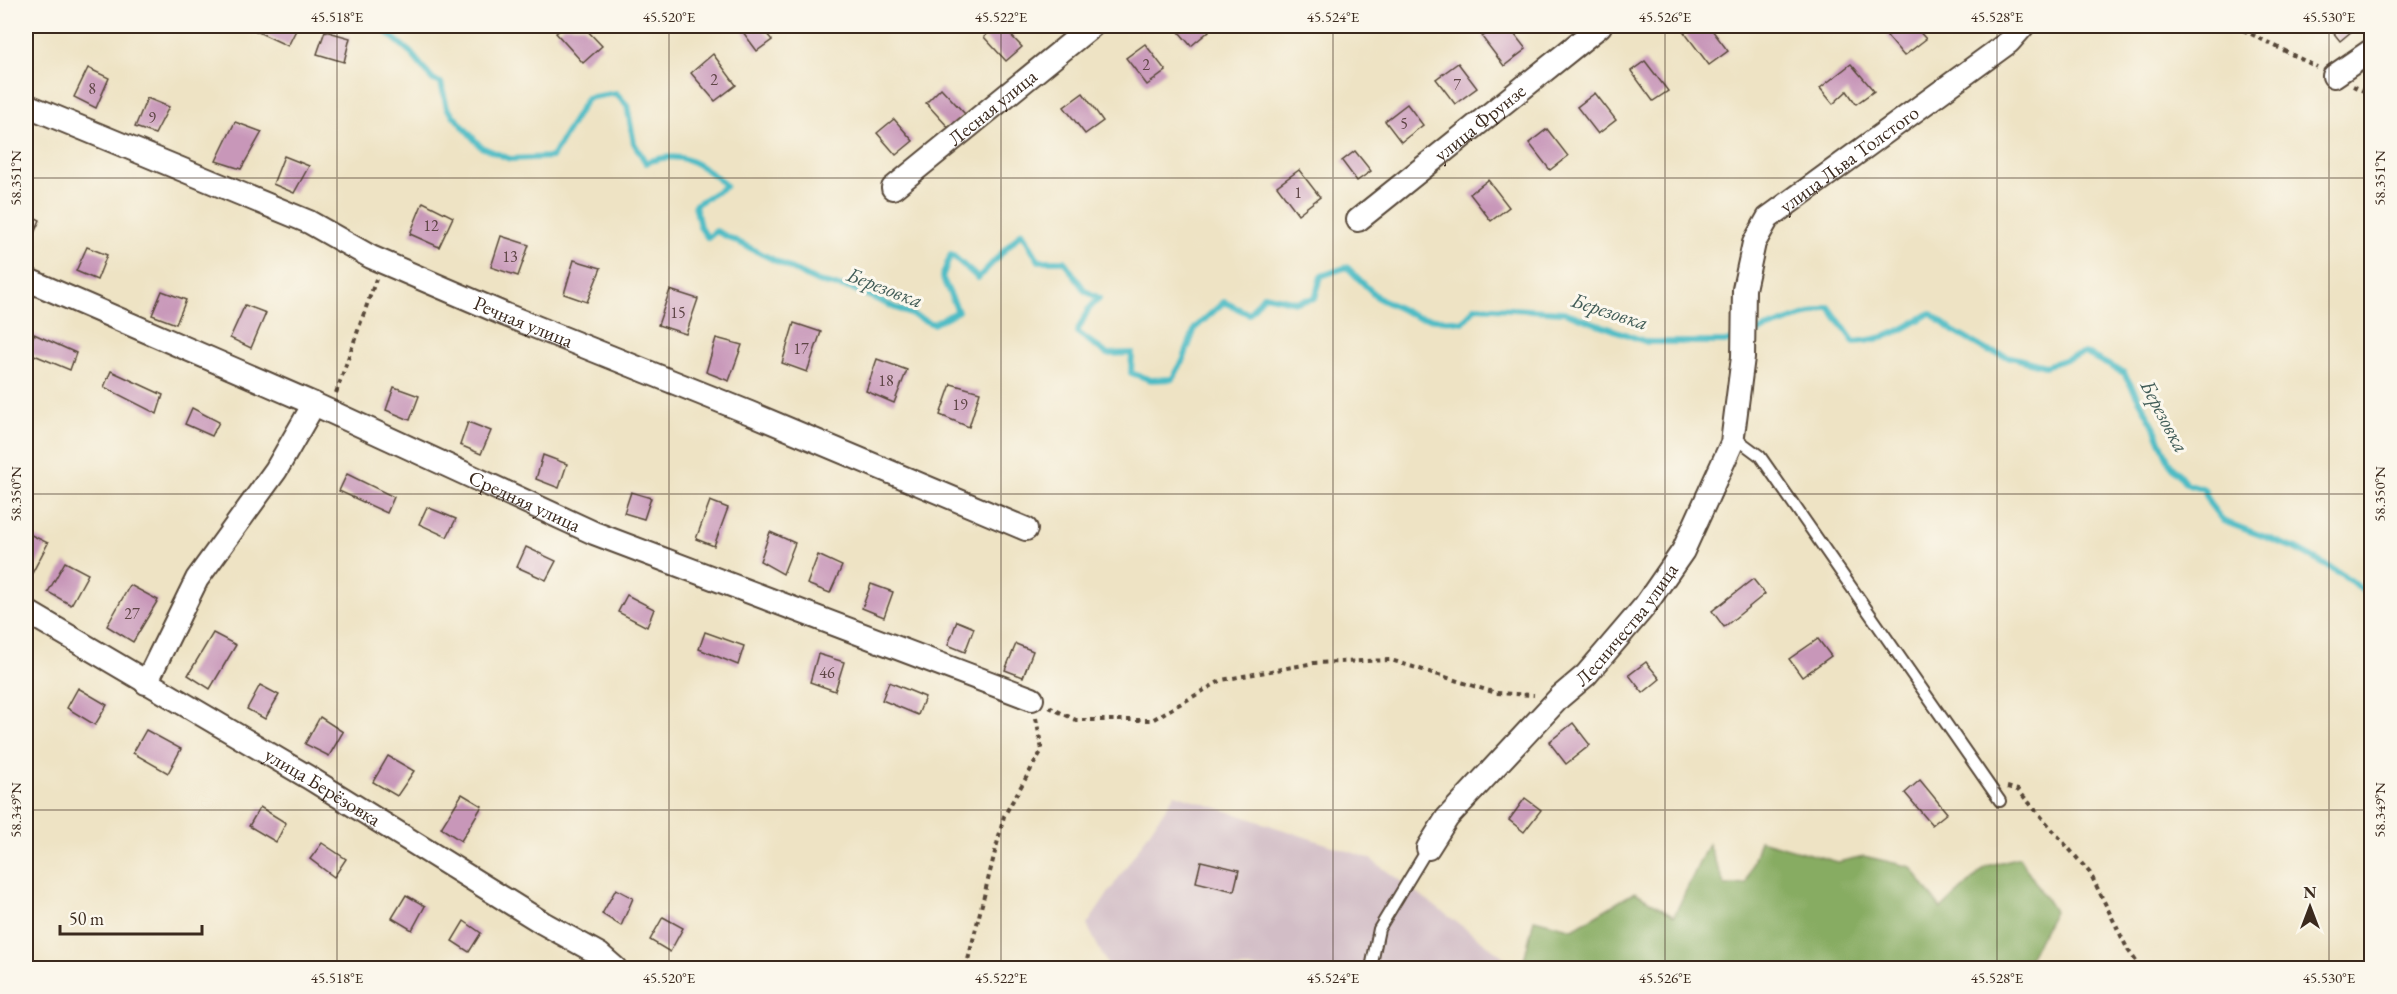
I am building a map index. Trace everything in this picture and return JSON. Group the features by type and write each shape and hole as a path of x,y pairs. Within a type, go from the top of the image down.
{"street":[{"name":"Лесная улица","path":"893,188 1092,26"},
{"name":"улица Фрунзе","path":"1358,220 1600,26"},
{"name":"улица Льва Толстого","path":"1744,346 1744,289 1754,243 1768,218 2009,42 2023,26"},
{"path":"2334,76 2372,50"},
{"name":"Речная улица","path":"26,105 309,222 382,261 1026,529"},
{"name":"Средняя улица","path":"26,279 322,407 594,533 1032,699"},
{"name":"Лесничества улица","path":"1428,848 1447,818 1560,697 1586,675 1644,607 1683,551 1711,495 1733,436 1744,346"},
{"path":"146,683 198,579 322,407"},
{"name":"улица Берёзовка","path":"26,611 308,777 543,923 599,954 615,969"}],"lane":[{"path":"1733,436 1760,456 2000,801"},
{"path":"1371,969 1379,929 1428,848"}],"path":[{"path":"2235,26 2334,76"},
{"path":"322,407 382,261"},
{"path":"1032,699 1076,720 1152,720 1222,680 1314,663 1391,660 1496,693 1560,697"},
{"path":"966,969 1004,816 1042,750 1032,699"},
{"path":"1986,781 2018,790 2090,873 2128,950 2141,969"}],"shaded area":[{"path":"1175,794 1369,858 1519,968 1109,968 1087,925"}],"green space":[{"path":"1760,840 1838,862 1864,856 1911,867 1941,909 1987,866 2019,857 2054,911 2024,968 1522,968 1534,919 1573,929 1635,892 1674,916 1708,844 1725,886 1746,884"}],"building":[{"path":"258,26 298,26 288,46 256,31"},
{"path":"565,26 583,26 602,46 583,63 556,33"},
{"path":"760,26 772,40 757,51 740,28"},
{"path":"997,26 1002,26 1022,47 1006,61 984,37"},
{"path":"1174,26 1206,26 1209,31 1191,46"},
{"path":"1498,26 1508,26 1526,49 1504,66 1482,37"},
{"path":"1709,26 1728,51 1709,65 1681,28"},
{"path":"1901,26 1914,26 1926,39 1904,56 1887,36"},
{"path":"2328,26 2358,26 2340,41"},
{"path":"325,31 350,38 344,62 317,54"},
{"path":"1145,44 1166,71 1147,85 1126,58"},
{"path":"713,54 736,85 715,101 691,73"},
{"path":"1645,61 1668,91 1653,101 1631,71"},
{"path":"1458,63 1477,88 1455,104 1436,79"},
{"path":"1851,64 1874,91 1856,104 1847,91 1833,104 1820,88"},
{"path":"88,68 109,78 96,108 74,97"},
{"path":"941,88 965,114 949,128 926,103"},
{"path":"1083,93 1103,121 1085,134 1064,107"},
{"path":"1595,93 1616,120 1598,134 1577,107"},
{"path":"147,98 169,107 155,134 135,127"},
{"path":"1407,104 1423,125 1401,142 1385,121"},
{"path":"894,119 913,141 896,155 877,133"},
{"path":"235,122 262,132 241,169 216,161"},
{"path":"1547,129 1568,156 1550,170 1529,143"},
{"path":"1355,151 1371,171 1357,181 1342,161"},
{"path":"284,156 309,166 294,193 273,184"},
{"path":"1299,170 1320,197 1298,214 1277,186"},
{"path":"1488,180 1509,207 1491,221 1470,194"},
{"path":"423,202 453,217 439,247 410,234"},
{"path":"26,213 40,220 27,249 26,248"},
{"path":"501,236 529,245 518,276 491,267"},
{"path":"87,247 107,255 97,280 76,271"},
{"path":"574,260 601,268 587,302 564,294"},
{"path":"670,290 698,299 686,334 658,325"},
{"path":"162,291 186,300 176,324 152,315"},
{"path":"245,305 266,313 251,348 230,338"},
{"path":"794,323 821,332 807,372 782,363"},
{"path":"34,334 76,353 70,370 27,352"},
{"path":"716,338 742,345 729,381 706,372"},
{"path":"877,359 907,370 894,403 866,391"},
{"path":"111,371 163,395 157,414 104,387"},
{"path":"951,384 980,392 969,427 940,415"},
{"path":"394,387 419,396 410,420 386,410"},
{"path":"192,408 219,422 212,436 185,424"},
{"path":"468,422 491,431 481,454 460,445"},
{"path":"543,455 567,464 559,488 536,479"},
{"path":"347,474 394,497 387,513 339,491"},
{"path":"631,492 651,498 644,519 624,513"},
{"path":"710,501 728,508 714,546 696,539"},
{"path":"427,507 456,519 447,537 419,524"},
{"path":"770,532 795,543 783,574 760,561"},
{"path":"27,533 48,543 29,579 26,578"},
{"path":"526,547 556,561 546,580 517,567"},
{"path":"818,555 842,566 830,593 807,584"},
{"path":"65,562 88,574 71,605 48,592"},
{"path":"1753,579 1765,594 1724,627 1712,611"},
{"path":"871,584 893,592 884,617 862,608"},
{"path":"130,585 158,600 133,642 107,626"},
{"path":"627,595 654,609 647,627 618,612"},
{"path":"957,621 974,628 965,652 948,645"},
{"path":"705,632 744,646 738,665 699,649"},
{"path":"213,633 236,645 210,689 188,675"},
{"path":"1818,639 1831,656 1802,677 1789,659"},
{"path":"1016,644 1033,651 1023,677 1005,670"},
{"path":"818,654 844,662 835,691 810,682"},
{"path":"1646,662 1660,679 1643,693 1629,675"},
{"path":"889,682 925,697 918,715 882,700"},
{"path":"260,685 279,695 265,719 247,709"},
{"path":"78,688 107,705 95,725 67,708"},
{"path":"320,717 343,732 329,756 305,744"},
{"path":"1573,723 1590,745 1566,764 1549,742"},
{"path":"146,730 181,749 168,773 133,753"},
{"path":"388,756 414,771 397,796 373,782"},
{"path":"1920,780 1947,813 1932,825 1905,793"},
{"path":"462,794 482,806 461,841 441,828"},
{"path":"1525,798 1541,810 1524,832 1509,820"},
{"path":"260,807 286,823 276,842 249,826"},
{"path":"322,843 346,859 334,877 310,859"},
{"path":"1201,861 1239,870 1234,891 1196,882"},
{"path":"616,889 633,898 621,926 602,914"},
{"path":"406,895 425,906 412,930 392,918"},
{"path":"663,917 683,928 670,952 650,940"},
{"path":"464,921 481,933 469,952 452,941"}],"waterway":[{"name":"Березовка","path":"385,26 385,31 410,52 433,80 441,83 447,108 481,147 510,159 552,157 587,98 616,93 627,105 634,143 646,163 669,157 689,160 707,170 726,186 695,205 700,227 708,238 716,231 818,282 853,289 933,324 958,311 942,277 951,254 978,278 1022,232 1039,261 1064,261 1085,291 1099,298 1088,310 1077,332 1107,354 1132,353 1131,373 1151,380 1172,379 1183,361 1195,328 1224,302 1249,314 1264,295 1296,302 1315,298 1321,276 1347,267 1378,298 1417,317 1463,322 1476,307 1564,312 1647,342 1725,342 1738,338"},
{"name":"Березовка","path":"1748,335 1829,307 1854,342 1876,339 1894,333 1930,313 1953,331 1988,351 2045,366 2085,353 2124,373 2153,424 2169,462 2186,483 2204,489 2209,503 2223,521 2294,548 2342,574 2372,598"}]}
